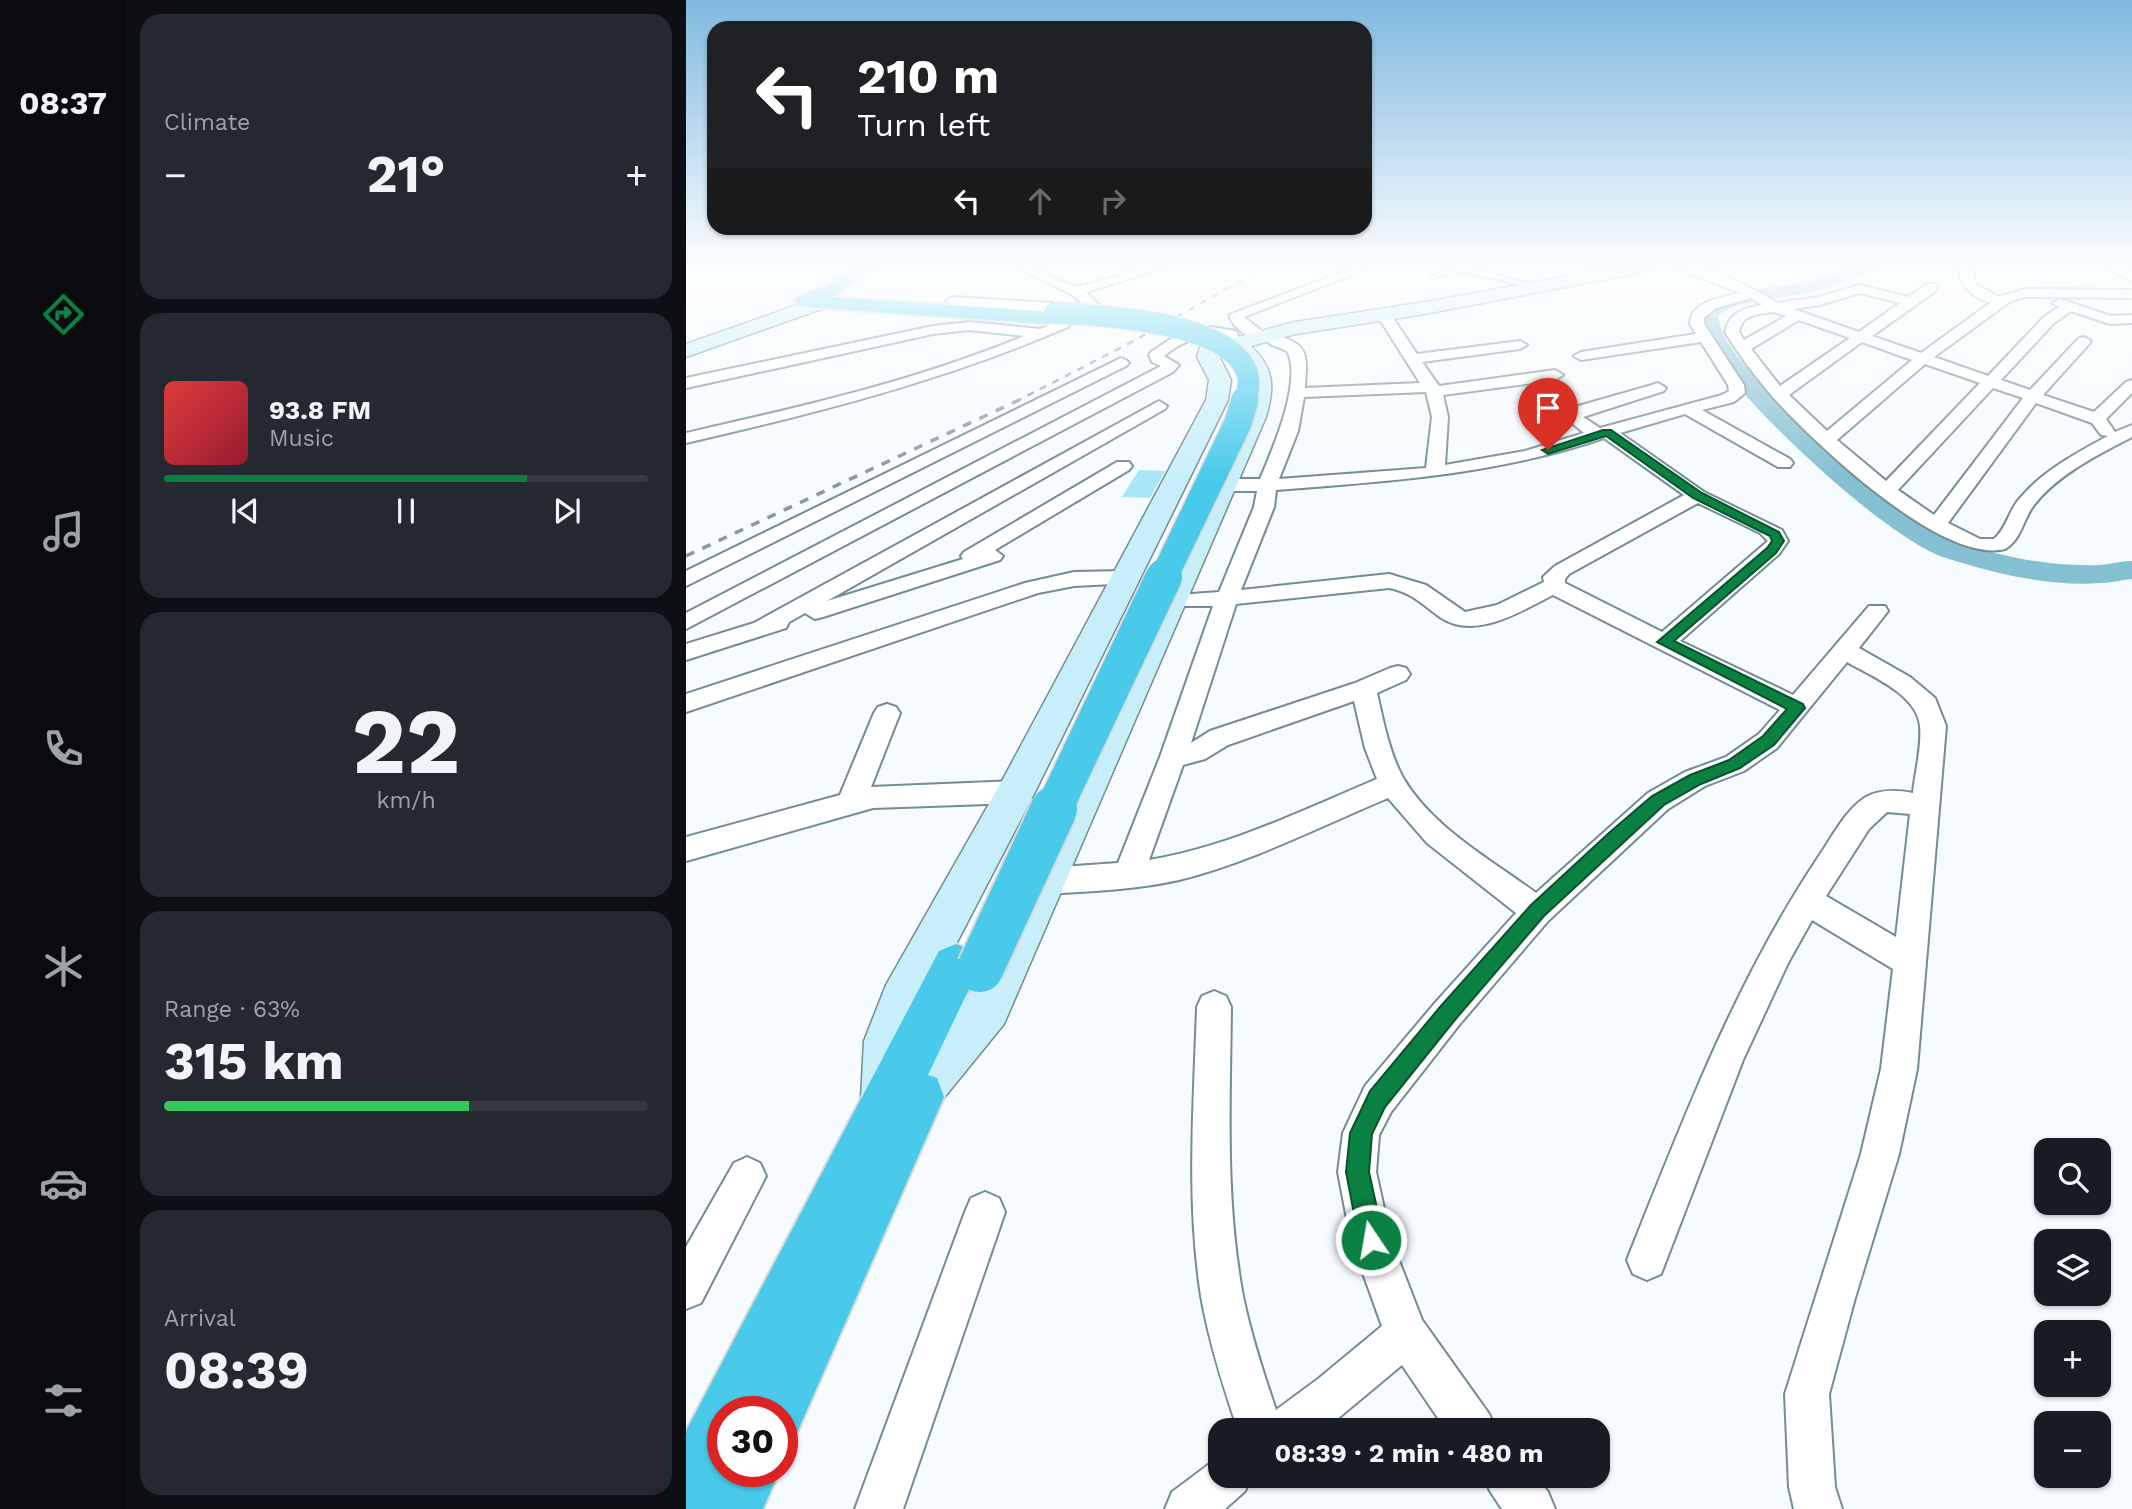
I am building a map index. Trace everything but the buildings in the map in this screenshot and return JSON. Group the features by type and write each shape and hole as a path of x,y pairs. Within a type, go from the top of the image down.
{"highway":[{"path":"740,1396 893,1118 968,968 1232,405 1237,388 1232,367 1225,358 1204,345 1177,336"},
{"path":"780,1396 893,1118"},
{"path":"686,1503 707,1461"},
{"path":"728,1509 738,1487"}],"main road":[{"path":"686,346 713,336"},
{"path":"686,351 724,336"},
{"path":"893,1118 888,1041 902,1001 1016,792 1217,400 1220,374 1205,353 1210,349 1276,336"},
{"path":"893,1118 987,1008 1046,881 1260,399 1263,380 1253,341"}],"street":[{"path":"686,383 903,336"},
{"path":"686,438 847,401 943,371 1020,336"},
{"path":"686,622 1171,367 1157,359 1157,353 1187,336"},
{"path":"1128,876 1173,757 1227,598 1264,507 1268,485 1289,431 1297,393 1298,356 1292,348 1275,341 1253,341 1239,336"},
{"path":"1249,336 1253,341"},
{"path":"1398,336 1433,389 1440,417 1435,471"},
{"path":"1735,336 1779,394 1827,439 1887,491 1936,526 1972,542 1997,546 2005,540 2025,503 2042,487 2124,434"},
{"path":"1742,347 1761,336"},
{"path":"1779,394 1860,336"},
{"path":"1862,336 2098,419 2104,429 2124,434"},
{"path":"1827,439 1953,336"},
{"path":"1887,491 2033,336"},
{"path":"1223,485 1268,485 1435,471 1528,456 1728,399 1737,393 1736,385 1704,338 1581,356"},
{"path":"1936,526 2033,396 2084,341"},
{"path":"1413,359 1520,345"},
{"path":"686,579 1115,366 1146,381"},
{"path":"1297,393 1433,389 1555,375"},
{"path":"2098,419 2132,385"},
{"path":"1658,388 1574,413 1575,419 1602,433 1698,496 1767,529 1775,534 1778,541 1772,550 1664,642"},
{"path":"762,628 1159,407"},
{"path":"1687,409 1783,463"},
{"path":"947,570 1123,466"},
{"path":"1698,496 1562,570 1554,577 1555,585 1564,593 1798,708"},
{"path":"845,500 967,558"},
{"path":"686,652 993,556"},
{"path":"686,703 1033,588 1074,579 1125,578"},
{"path":"1172,601 1389,581 1408,584 1427,593 1455,617 1474,620 1555,585"},
{"path":"1464,1418 1406,1334 1371,1240 1357,1172 1361,1133 1378,1099 1447,1014 1538,911 1658,801 1695,779 1734,764 1768,741 1877,611"},
{"path":"1818,1509 1812,1486 1807,1394 1833,1298 1880,1154 1899,1069 1933,726 1926,704 1901,683 1844,650"},
{"path":"1173,757 1196,752 1227,734 1364,689 1398,674"},
{"path":"1364,689 1378,749 1393,784 1415,814 1538,911"},
{"path":"851,802 887,713"},
{"path":"1046,881 1128,876 1180,866 1238,846 1393,784"},
{"path":"686,849 851,802 894,796 1016,792"},
{"path":"1647,1260 1755,991 1805,900 1863,817 1880,803 1900,802 1925,806"},
{"path":"1805,900 1910,962"},
{"path":"1214,1007 1212,1175 1219,1275 1234,1353 1257,1418"},
{"path":"686,1288 747,1176"},
{"path":"879,1509 985,1212"},
{"path":"1302,1418 1406,1334"},
{"path":"1189,1509 1214,1488"},
{"path":"1516,1488 1531,1509"}],"waterway":[{"path":"1714,336 1730,361 1757,393 1790,426 1858,487 1906,525 1929,539 1953,550 2026,568 2081,574 2132,570"}],"railway":[{"path":"1018,401 1141,336"},
{"path":"686,556 1018,401"}],"route":[{"path":"1371,1240 1357,1172 1361,1133 1378,1099 1447,1014 1538,911 1616,837 1658,801 1695,779 1734,764 1768,741 1798,708 1664,642 1772,550 1778,541 1775,534 1698,496 1607,432 1548,450"}]}
